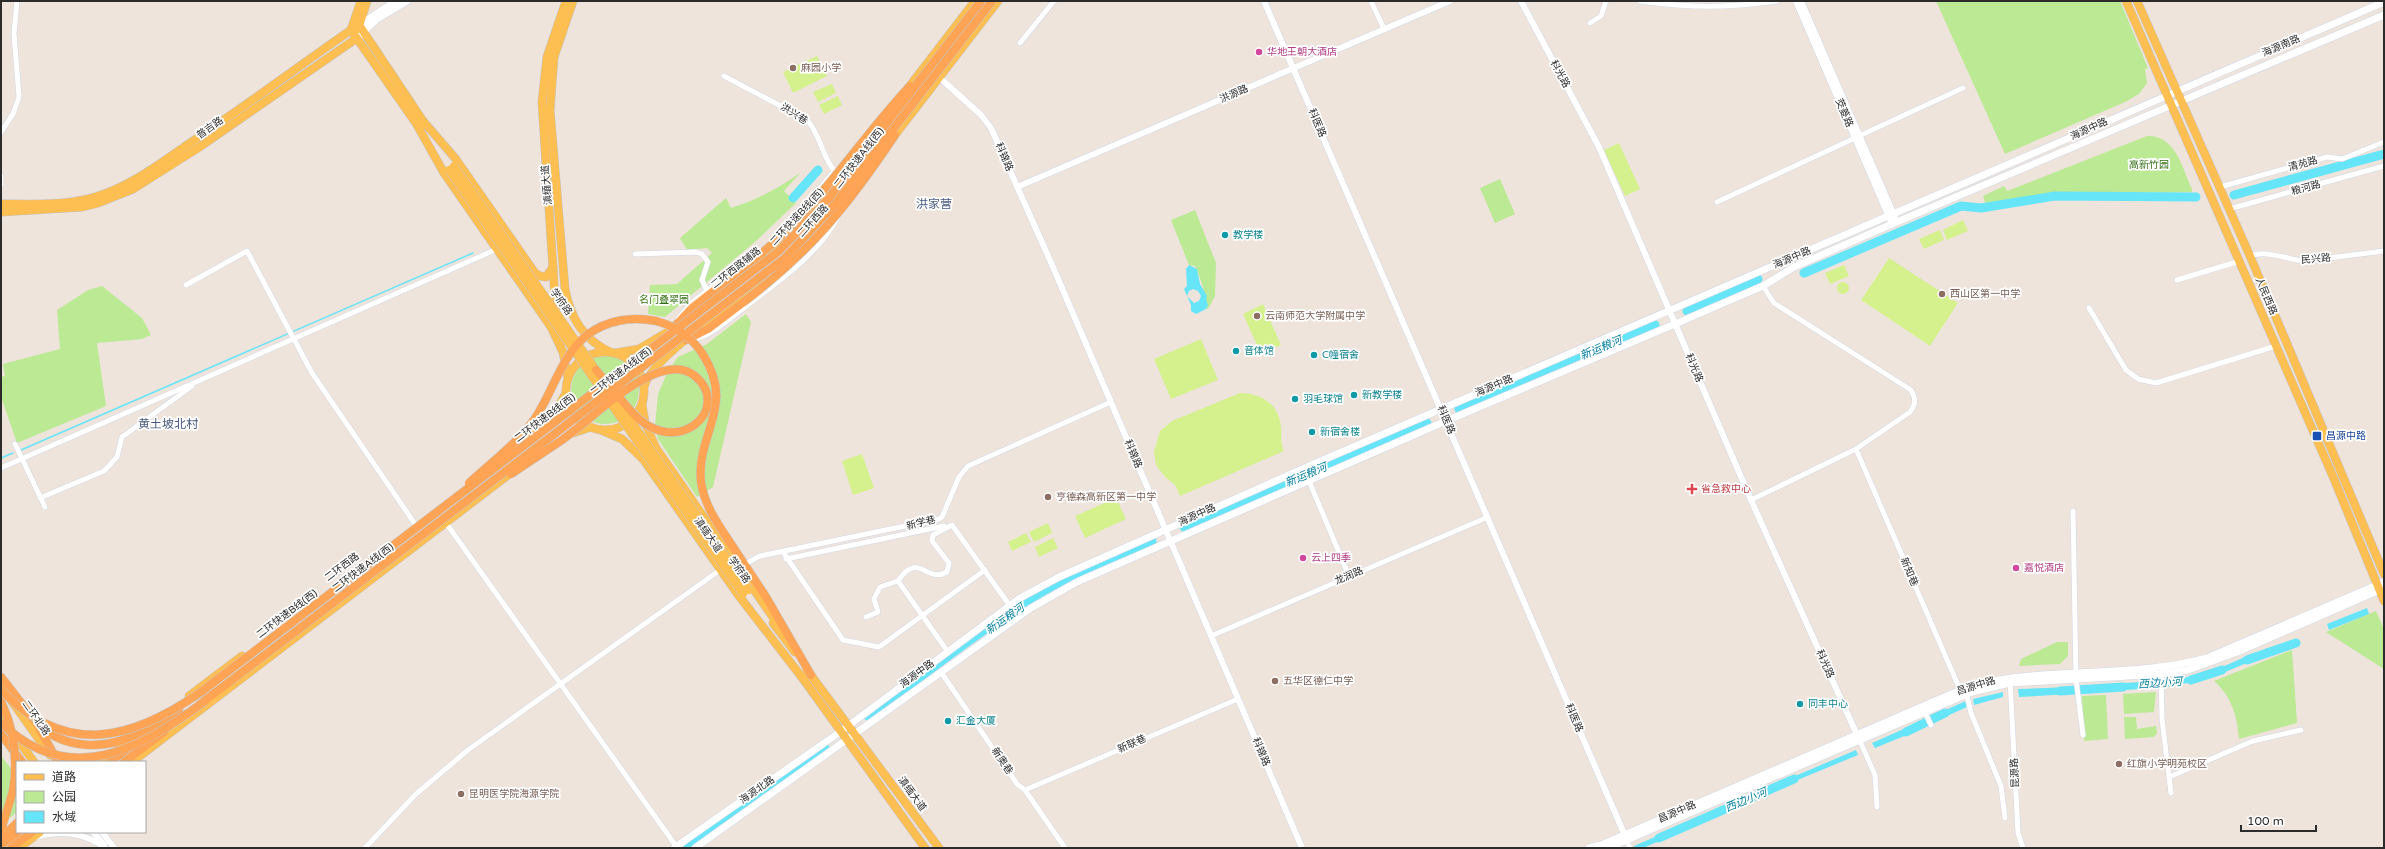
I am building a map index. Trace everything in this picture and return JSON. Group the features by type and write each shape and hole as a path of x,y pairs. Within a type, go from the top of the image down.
{"highway":[{"name":"二环快速B线(西)","path":"220,678 418,525 749,276 785,246 829,198 981,1"},
{"name":"二环快速A线(西)","path":"205,700 785,258 836,204 992,1"},
{"path":"675,326 694,306 763,252 803,214 884,115 939,55"},
{"path":"686,340 708,329 794,262 836,218 872,168 930,81"},
{"path":"418,525 524,432 546,400 569,356 583,339 608,323 635,319 662,323 679,330 697,346 710,368 716,386 717,402 702,459 702,484 711,513 730,541 742,566 811,675"},
{"path":"477,494 542,454 588,421 617,398 623,394 629,389 657,373 676,369 691,373 700,382 705,391 705,411 697,423 686,431 672,433 656,430 634,415 630,410 620,399 615,393 610,387 600,376 596,370"},
{"path":"1,677 21,701 57,761"},
{"path":"1,690 24,711 47,725 74,733 106,735 124,732 149,723 183,704 220,678"},
{"path":"111,761 220,678"},
{"path":"1,723 19,737 47,751 71,757 95,757 119,752 136,745 205,700"},
{"path":"125,761 205,700"},
{"path":"1,702 11,728 15,763 12,797 1,830"},
{"path":"33,719 53,735 82,745 100,745 118,742 145,729"},
{"path":"1,734 21,761"},
{"path":"1,839 16,824"},
{"path":"1,845 17,833"},
{"path":"12,848 31,836"}],"main road":[{"path":"351,30 361,1"},
{"path":"357,38 361,28 367,1"},
{"name":"普吉路","path":"361,28 396,1"},
{"name":"普吉路","path":"1,204 67,202 94,197 113,191 141,176 234,114 351,30 361,28 377,20 407,1"},
{"name":"滇缅大道","path":"562,348 556,316 542,102 547,57 566,1"},
{"name":"滇缅大道","path":"573,1 554,57 550,110 565,289 570,309 578,326 593,342 613,353"},
{"name":"二环西路","path":"613,353 628,352 643,347 675,326 782,242 813,210 837,174 867,141 975,1"},
{"name":"二环西路","path":"644,387 654,369 686,340 788,261 820,230 847,198 998,1"},
{"name":"人民西路","path":"2126,1 2381,586 2384,601"},
{"name":"人民西路","path":"2138,1 2250,256 2384,574"},
{"name":"海源南路","path":"2177,90 2384,2"},
{"name":"海源南路","path":"2182,102 2384,15"},
{"name":"学府路","path":"361,28 420,123 441,168 551,327 562,348 568,378"},
{"name":"学府路","path":"351,30 420,123 746,592"},
{"name":"普吉路","path":"1,212 82,207 116,197 133,189 201,146 357,38"},
{"name":"海源中路","path":"840,732 1010,606 1059,577 1165,529 1441,409 1892,216 2177,90"},
{"name":"海源中路","path":"846,741 1051,595 1077,582 1309,480 1763,286 1794,267 1894,223 2182,102"},
{"path":"420,123 455,158 536,274 541,277 549,275 553,266"},
{"name":"学府路","path":"451,168 596,370 746,592"},
{"path":"514,274 524,274 528,269 528,263"},
{"path":"675,326 673,332 676,338 681,341 686,340"},
{"path":"598,352 613,353 626,358 635,366 641,376 644,387 642,404 636,414 628,422 618,428 601,430 591,427 574,413 566,393 568,378 576,365 584,358 598,352"},
{"name":"二环西路","path":"103,761 418,525 521,443 552,416 566,393"},
{"name":"滇缅大道","path":"642,404 645,423 654,444 742,566"},
{"path":"133,761 532,458 567,435 591,427"},
{"name":"滇缅大道","path":"601,430 622,439 640,456 720,570 804,680"},
{"path":"640,456 638,449 641,443 648,441 654,444"},
{"path":"521,443 528,442 532,445 534,452 532,458"},
{"name":"昌源中路","path":"1589,848 1625,837 1963,692 2010,683 2160,673 2206,664 2381,586"},
{"name":"滇缅大道","path":"746,592 811,675 939,848"},
{"name":"滇缅大道","path":"746,592 846,741 925,848"},
{"name":"二环北路","path":"1,686 54,761"},
{"name":"昌源中路","path":"1858,737 1925,713 1963,692"},
{"path":"1,717 33,761"},
{"name":"海源北路","path":"675,847 840,732"},
{"name":"海源北路","path":"695,848 846,741"},
{"path":"1,839 16,828"},
{"path":"19,848 31,836"},
{"name":"昌源中路","path":"1608,848 1625,837"}],"street":[{"path":"1,132 13,114 19,97 14,34 17,1"},
{"path":"1020,43 1054,1"},
{"name":"科医路","path":"1264,1 1625,837"},
{"path":"1371,1 1384,29"},
{"name":"洪源路","path":"1017,187 1450,1"},
{"name":"科光路","path":"1521,1 1599,147 1751,500 1858,737"},
{"path":"1590,23 1601,16 1606,1"},
{"path":"1640,1 1698,8 1724,7 1777,1"},
{"name":"茭菱路","path":"1796,1 1894,223"},
{"name":"茭菱路","path":"1801,1 1857,137"},
{"name":"洪兴巷","path":"724,76 807,120 812,125 827,161 837,174"},
{"name":"科锦路","path":"939,77 986,120 1111,402 1302,848"},
{"path":"1717,202 1797,167 1857,137 1963,88"},
{"name":"清苑路","path":"2220,187 2327,157 2342,159 2384,142"},
{"name":"粮河路","path":"2229,209 2384,166"},
{"name":"二环西路辅路","path":"675,326 683,311 782,230 837,174"},
{"path":"1,176 1,184"},
{"path":"1,468 152,402 293,337 497,249"},
{"path":"186,285 247,251 312,373 418,525"},
{"path":"635,254 692,251 702,254 708,262 702,280 707,291"},
{"name":"民兴路","path":"2250,256 2263,252 2294,260 2305,261 2384,251"},
{"path":"2177,280 2240,261"},
{"path":"1751,500 1856,449 1910,412 1914,406 1915,398 1911,390 1774,303 1763,286"},
{"path":"2089,308 2126,370 2138,379 2156,383 2276,346"},
{"path":"40,498 104,471 117,457 122,437 196,383"},
{"path":"152,402 158,411"},
{"name":"新学巷","path":"742,566 760,556 939,519 959,477 968,466 1111,402"},
{"path":"15,444 45,507"},
{"name":"新知巷","path":"1856,449 1963,692 1971,706 1971,713 2001,786 2005,818"},
{"path":"1309,480 1349,576"},
{"path":"2073,511 2076,678 2077,696 2081,712 2082,735"},
{"name":"龙润路","path":"1211,636 1488,517"},
{"path":"939,519 946,527"},
{"path":"446,523 675,847"},
{"path":"786,560 952,525 1010,606"},
{"path":"866,617 878,612 874,599 880,588 898,581 905,571 914,567 922,568 934,575 941,575 946,572 949,563 932,541 933,536 946,527"},
{"path":"783,552 786,560 843,640 879,647 985,570"},
{"path":"365,848 416,794 445,769 560,683 720,570"},
{"path":"898,581 948,652"},
{"name":"新奥巷","path":"941,672 1017,784 1025,790 1065,848"},
{"path":"2160,673 2162,719 2170,793"},
{"name":"昆源路","path":"2010,683 2018,832 2023,848"},
{"name":"新联巷","path":"1025,790 1238,699"},
{"path":"1925,713 1931,725"},
{"path":"2169,777 2253,741 2301,730"},
{"path":"1858,737 1866,753 1876,780 1876,807"},
{"path":"31,836 66,833 89,838 106,848"},
{"path":"94,833 106,848"},
{"path":"103,833 114,848"},
{"path":"107,833 114,848"},
{"path":"1625,837 1630,848"}],"green space":[{"path":"1936,1 2120,1 2148,68 2145,69 2147,83 2139,94 2125,102 2005,154"},
{"path":"817,56 827,76 793,93 783,72"},
{"path":"832,84 836,93 818,102 813,92"},
{"path":"838,96 842,105 824,114 819,105"},
{"name":"高新竹园","path":"2147,136 2157,137 2165,141 2177,154 2192,192 2052,195 1986,205 1983,196 2004,186 2007,191"},
{"path":"1619,143 1640,189 1625,196 1604,150"},
{"name":"名门叠翠园","path":"801,172 784,191 796,203 756,241 665,317 648,314 650,285 677,284 712,253 707,248 687,250 680,238 726,198 731,208 741,205 768,193"},
{"path":"1500,179 1515,214 1495,223 1480,188"},
{"path":"1195,210 1216,263 1215,296 1208,309 1206,309 1207,306 1205,295 1197,270 1195,266 1189,265 1171,220"},
{"path":"1963,220 1968,231 1947,240 1943,230"},
{"path":"1940,230 1944,240 1924,249 1919,239"},
{"path":"1889,258 1958,303 1930,346 1861,300"},
{"path":"1844,265 1849,276 1830,284 1825,273"},
{"path":"1841,282 1845,282 1849,288 1845,294 1841,294 1837,290 1837,286"},
{"path":"102,286 142,318 151,335 142,339 97,343 106,406 17,443 1,397 1,377 5,376 3,364 60,349 57,310 88,290"},
{"path":"1263,304 1281,345 1261,354 1243,314"},
{"path":"746,314 751,322 713,487 697,497 658,439 655,426 658,394 668,371 678,357 707,344"},
{"path":"1201,339 1218,380 1171,399 1154,359"},
{"path":"605,356 618,359 629,366 636,377 639,390 636,403 629,414 618,421 605,424 592,421 581,414 574,403 571,390 574,377 581,366 592,359"},
{"path":"1240,393 1255,395 1268,401 1273,406 1280,419 1284,451 1180,496 1175,485 1165,477 1156,465 1154,452 1160,431 1172,421"},
{"path":"862,454 874,488 853,495 842,461"},
{"path":"1116,498 1126,519 1085,538 1075,516"},
{"path":"1048,523 1052,533 1034,542 1029,532"},
{"path":"1026,533 1031,542 1012,551 1008,542"},
{"path":"1053,538 1058,548 1039,557 1035,547"},
{"path":"2376,611 2384,629 2384,669 2326,632"},
{"path":"2057,642 2068,642 2068,656 2060,664 2019,666 2021,659"},
{"path":"2292,650 2297,723 2239,739 2237,722 2229,700 2214,681"},
{"path":"2156,692 2154,712 2124,714 2123,694"},
{"path":"2106,695 2108,739 2084,741 2082,696"},
{"path":"2124,717 2136,717 2137,729 2156,726 2157,733 2154,737 2125,739"},
{"path":"1,756 16,775 16,813 1,825"}],"water":[{"path":"1189,265 1197,269 1200,284 1207,296 1206,299 1208,305 1206,309 1196,314 1191,311 1191,305 1187,296 1184,289 1187,286 1186,269","holes":["1193,289 1198,291 1201,296 1199,301 1194,303 1187,296 1189,291"]},
{"path":"2367,608 2369,614 2329,630 2327,624"},
{"path":"2294,640 2297,645 2267,655 2265,649"},
{"path":"2256,652 2259,658 2213,677 2211,672"},
{"path":"2201,674 2204,680 2165,687 2165,682"},
{"path":"2156,681 2156,688 2110,691 2110,684"},
{"path":"2103,685 2104,692 2079,693 2079,686"},
{"path":"2071,687 2071,694 2019,697 2018,689"},
{"path":"2003,692 2003,697 1974,705 1973,699"},
{"path":"1966,701 1967,707 1936,721 1934,715"},
{"path":"1915,724 1919,730 1875,748 1872,743"},
{"path":"1856,750 1858,755 1783,786 1781,782"},
{"path":"1773,785 1775,789 1746,803 1744,799"},
{"path":"1738,800 1740,805 1713,817 1711,812"},
{"path":"1706,815 1708,820 1676,834 1673,829"},
{"path":"1669,831 1671,836 1643,848 1635,848 1634,846"}],"waterway":[{"path":"2234,195 2384,154"},
{"path":"793,198 818,170"},
{"path":"1804,273 1961,206 1981,208 2055,196 2196,197"},
{"path":"21,450 473,253"},
{"name":"新运粮河","path":"1687,311 1758,279"},
{"name":"新运粮河","path":"1459,409 1655,325"},
{"name":"新运粮河","path":"1184,527 1427,423"},
{"path":"1,458 13,453"},
{"name":"新运粮河","path":"868,716 975,636 1019,606 1055,584 1152,541"},
{"name":"西边小河","path":"2247,660 2296,643"},
{"name":"西边小河","path":"2191,680 2222,670"},
{"name":"西边小河","path":"2060,691 2123,687"},
{"name":"西边小河","path":"1906,732 1945,713"},
{"path":"688,845 825,748"},
{"name":"西边小河","path":"1659,838 1794,779"}],"place":[{"name":"华地王朝大酒店","path":"1259,52"},
{"name":"麻园小学","path":"793,68"},
{"name":"教学楼","path":"1225,235"},
{"name":"西山区第一中学","path":"1942,294"},
{"name":"云南师范大学附属中学","path":"1257,316"},
{"name":"音体馆","path":"1236,351"},
{"name":"C幢宿舍","path":"1314,355"},
{"name":"新教学楼","path":"1354,395"},
{"name":"羽毛球馆","path":"1295,399"},
{"name":"新宿舍楼","path":"1312,432"},
{"name":"昌源中路","path":"2317,436"},
{"name":"省急救中心","path":"1692,489"},
{"name":"亨德森高新区第一中学","path":"1048,497"},
{"name":"云上四季","path":"1303,558"},
{"name":"嘉悦酒店","path":"2016,568"},
{"name":"五华区德仁中学","path":"1275,681"},
{"name":"同丰中心","path":"1800,704"},
{"name":"汇金大厦","path":"948,721"},
{"name":"红旗小学明苑校区","path":"2119,764"},
{"name":"昆明医学院海源学院","path":"461,794"}],"district":[{"name":"洪家营","path":"934,204"},
{"name":"黄土坡北村","path":"168,424"}]}
